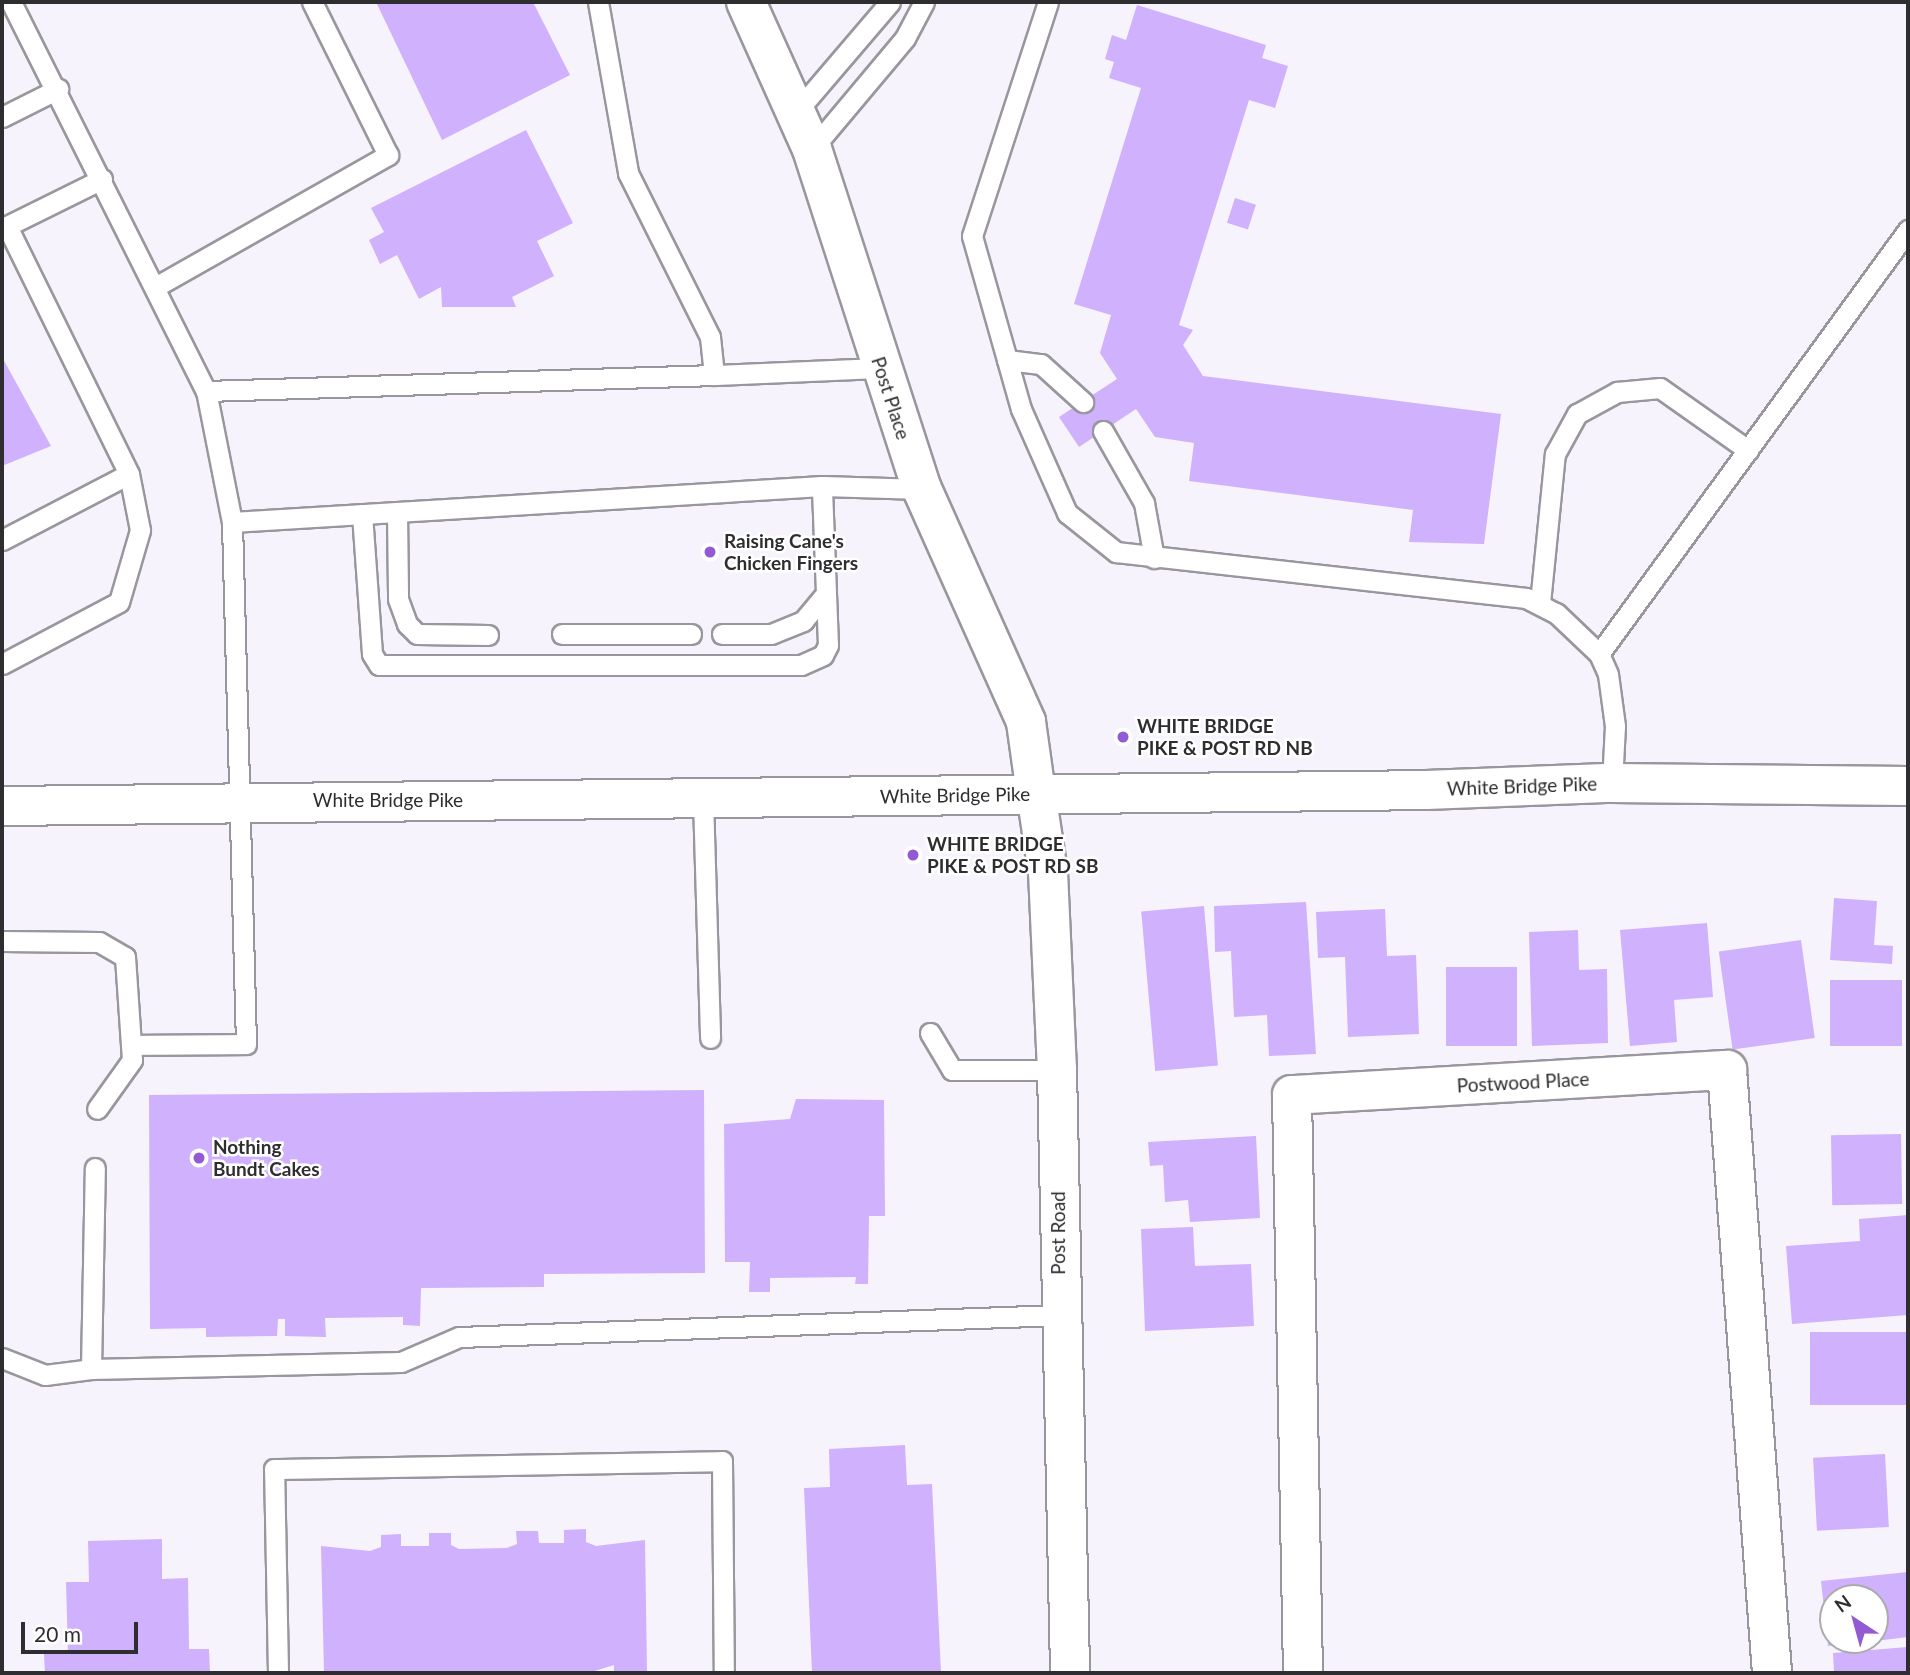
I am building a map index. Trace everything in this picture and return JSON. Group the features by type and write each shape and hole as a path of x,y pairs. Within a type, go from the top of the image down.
{"street":[{"name":"Post Place","path":"746,2 812,149 922,489 1027,722 1036,793"},
{"name":"White Bridge Pike","path":"2,806 237,800 703,799 1612,782 1908,786"},
{"name":"Post Road","path":"1036,793 1048,872 1057,1070 1058,1315 1070,1673"},
{"name":"Postwood Place","path":"1303,1673 1292,1096 1727,1070 1772,1673"}],"lane":[{"path":"11,2 58,89 206,391 232,522 237,800 246,1044 132,1053"},
{"path":"155,287 388,155 312,2"},
{"path":"598,2 628,173 710,337 714,375"},
{"path":"797,111 890,2"},
{"path":"812,149 905,38 924,2"},
{"path":"1048,2 973,226 973,247 1041,463 1067,513 1097,542 1154,558 1540,603 1599,654 1608,674 1615,726 1612,782"},
{"path":"2,117 58,89"},
{"path":"2,664 119,602 140,530 129,474 8,226 102,178"},
{"path":"1599,654 1908,230"},
{"path":"1007,360 1048,368 1083,402"},
{"path":"206,391 881,368"},
{"path":"1540,603 1555,454 1577,414 1636,386 1660,388 1748,450"},
{"path":"1103,431 1144,503 1154,558"},
{"path":"2,540 129,474"},
{"path":"232,522 821,486 922,489"},
{"path":"362,514 372,654 379,665 393,668 801,665 828,645 821,486"},
{"path":"397,512 398,599 407,624 417,634 488,635"},
{"path":"722,634 771,634 803,621 826,594"},
{"path":"562,635 691,634"},
{"path":"703,799 709,1038"},
{"path":"2,941 99,942 117,949 128,965 132,1053 97,1110"},
{"path":"930,1033 952,1070 1057,1070"},
{"path":"91,1369 95,1168"},
{"path":"2,1358 45,1374 91,1369 401,1362 459,1337 1058,1315"},
{"path":"278,1673 274,1469 722,1461 724,1673"}],"building":[{"path":"376,2 533,2 570,75 442,140"},
{"path":"1137,5 1266,45 1262,58 1288,66 1275,108 1249,100 1179,325 1193,330 1183,345 1203,376 1501,414 1484,544 1409,542 1413,510 1189,481 1194,443 1155,437 1136,409 1079,447 1059,417 1117,379 1100,353 1111,315 1074,304 1141,88 1109,78 1114,62 1105,59 1112,35 1126,40"},
{"path":"526,130 573,223 537,241 554,276 512,297 516,307 442,307 441,287 419,299 397,255 380,264 369,240 384,232 371,208"},
{"path":"1235,198 1256,205 1248,230 1227,223"},
{"path":"2,357 51,446 2,466"},
{"path":"1834,898 1877,901 1874,945 1893,946 1892,964 1830,960"},
{"path":"1306,902 1316,1054 1269,1056 1267,1015 1234,1017 1231,951 1215,952 1214,906"},
{"path":"1204,906 1218,1065 1155,1071 1141,911"},
{"path":"1385,909 1387,956 1416,955 1419,1034 1348,1037 1345,957 1318,958 1316,912"},
{"path":"1707,923 1713,997 1674,1000 1677,1042 1630,1046 1620,930"},
{"path":"1578,930 1579,970 1607,969 1608,1043 1532,1046 1529,932"},
{"path":"1801,940 1815,1038 1733,1050 1719,952"},
{"path":"1446,967 1517,967 1517,1046 1446,1046"},
{"path":"1830,980 1902,980 1902,1046 1830,1046"},
{"path":"704,1090 705,1273 544,1274 544,1287 421,1288 420,1326 403,1325 403,1317 325,1318 326,1337 285,1336 285,1319 278,1319 277,1336 206,1337 206,1328 150,1329 149,1095"},
{"path":"796,1099 884,1100 885,1216 869,1216 868,1284 855,1284 856,1277 770,1278 770,1292 749,1292 750,1262 725,1262 724,1124 790,1119"},
{"path":"1901,1134 1902,1204 1832,1205 1831,1135"},
{"path":"1256,1136 1260,1218 1190,1222 1188,1200 1165,1202 1163,1165 1150,1166 1148,1142"},
{"path":"1908,1215 1908,1315 1792,1324 1786,1246 1860,1241 1859,1219"},
{"path":"1193,1227 1195,1266 1251,1264 1254,1326 1145,1331 1141,1229"},
{"path":"1810,1332 1908,1332 1908,1405 1810,1405"},
{"path":"905,1445 907,1485 932,1484 941,1673 812,1673 804,1488 830,1487 829,1449"},
{"path":"1885,1454 1889,1527 1817,1531 1813,1458"},
{"path":"586,1529 586,1542 596,1546 645,1540 647,1671 614,1672 614,1665 588,1673 324,1673 321,1546 370,1551 381,1547 381,1535 401,1534 401,1546 429,1546 429,1533 451,1533 451,1545 459,1549 507,1548 517,1544 516,1531 538,1531 539,1543 564,1543 564,1530"},
{"path":"162,1539 162,1579 188,1578 189,1649 209,1649 210,1673 45,1673 44,1654 68,1654 66,1582 89,1582 88,1541"},
{"path":"1908,1572 1908,1637 1889,1639 1889,1584 1821,1584 1821,1581"},
{"path":"1908,1647 1908,1673 1834,1673 1833,1654 1889,1654 1889,1649"}],"place":[{"name":"Raising Cane's Chicken Fingers","path":"710,552"},
{"name":"WHITE BRIDGE PIKE & POST RD NB","path":"1123,737"},
{"name":"WHITE BRIDGE PIKE & POST RD SB","path":"913,855"},
{"name":"Nothing Bundt Cakes","path":"199,1158"}]}
